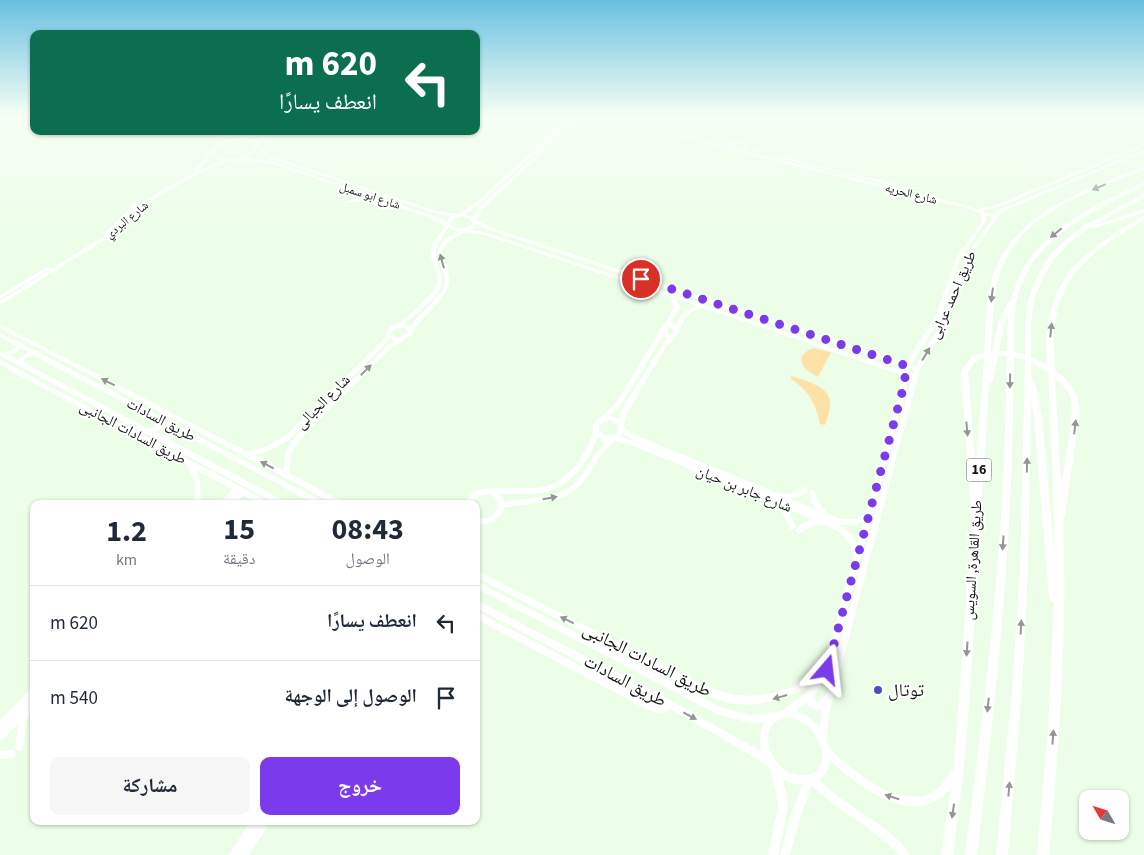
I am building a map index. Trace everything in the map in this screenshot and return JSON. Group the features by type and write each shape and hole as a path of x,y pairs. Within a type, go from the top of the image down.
{"highway":[{"name":"طريق القاهرة, السويس","path":"946,855 959,766 993,286 998,267 1008,247 1027,225 1051,209 1144,168"},
{"name":"طريق القاهرة, السويس","path":"971,855 985,737 1001,561 1007,475 1013,299 1025,267 1040,247 1052,236 1072,221 1144,184"},
{"path":"1002,855 1020,644 1027,486 1028,320 1036,283 1045,266 1056,252 1083,229 1144,196"},
{"path":"1083,229 1144,211"},
{"path":"1043,855 1052,756 1058,620 1059,526 1050,344 1054,308 1064,285 1082,260 1100,244 1144,218"},
{"path":"984,403 1004,318 1013,299"},
{"path":"976,519 963,378 968,364 982,355 1001,353 1023,357 1040,363 1059,376 1073,394 1077,407 1066,492 1059,526"},
{"path":"1028,373 1037,409 1052,585 1058,620"}],"street":[{"name":"شارع البردي","path":"0,303 122,227 139,208 198,168 209,156"},
{"path":"216,156 218,158 232,159"},
{"name":"شارع البردي","path":"161,193 201,171 241,156"},
{"name":"شارع ابو سمبل","path":"269,156 439,212 460,215"},
{"path":"532,156 474,207 450,219 433,249 439,278 437,289 398,326 390,330 389,335 393,339 401,340 407,337 417,319 446,289 447,280 440,250 446,241 472,227 480,209 536,156"},
{"name":"شارع الحريه","path":"766,156 998,214"},
{"path":"987,223 983,210 997,206 1118,156"},
{"name":"طريق احمد عرابى","path":"786,713 810,694 824,676 837,637 870,514 903,389 907,366 935,322 961,252 987,223 998,214 1131,156"},
{"name":"شارع ابو سمبل","path":"232,159 264,161 436,218 448,225"},
{"path":"317,178 322,175"},
{"path":"506,178 512,180"},
{"path":"384,200 389,196"},
{"path":"346,203 372,197"},
{"path":"460,215 469,216 487,228 628,275 915,377"},
{"name":"طريق احمد عرابى","path":"823,738 824,721 830,696 917,369 943,325 970,253 987,223"},
{"path":"448,225 453,230 486,234 704,306 917,369"},
{"path":"953,271 961,274"},
{"path":"624,280 628,275"},
{"name":"شارع البردي","path":"0,297 31,282"},
{"path":"470,500 474,494 490,491 544,490 564,483 573,474 592,445 597,422 604,419 617,406 665,329 677,307 676,301 671,295"},
{"path":"502,506 519,501 554,498 568,492 578,484 600,449 620,434 622,416 626,408 664,346 677,334 679,323 686,313 704,306"},
{"path":"935,322 943,325"},
{"path":"0,326 334,500"},
{"path":"398,326 406,326 410,331"},
{"path":"665,329 674,326 678,329"},
{"path":"665,329 666,335 673,336"},
{"name":"طريق السادات","path":"0,335 314,500"},
{"name":"شارع الجبالى","path":"247,455 269,448 287,438 389,335"},
{"name":"شارع الجبالى","path":"285,475 289,452 297,439 389,347 401,340"},
{"path":"2,354 15,351 20,345"},
{"path":"19,363 23,358 34,352"},
{"name":"طريق السادات","path":"2,354 277,500"},
{"name":"طريق السادات الجانبى","path":"0,362 259,500"},
{"path":"45,386 52,381"},
{"path":"120,398 128,392"},
{"path":"94,412 101,407"},
{"path":"604,419 614,419 622,427"},
{"path":"146,431 157,429 160,425 160,420"},
{"name":"شارع جابر بن حيان","path":"622,427 633,437 778,500"},
{"path":"169,443 167,437 169,434 182,431"},
{"path":"596,431 602,438 614,439"},
{"name":"شارع جابر بن حيان","path":"614,439 638,445 824,519 845,533 853,542 858,556"},
{"path":"189,463 197,481 198,500"},
{"path":"208,472 214,466"},
{"path":"878,480 886,483"},
{"path":"227,500 240,490"},
{"path":"233,500 240,490"},
{"path":"480,522 494,519 501,511 502,506 499,497 490,491"},
{"path":"809,491 824,519 795,529 778,500 809,491"},
{"name":"شارع جابر بن حيان","path":"824,519 851,523 861,521 870,514"},
{"name":"طريق السادات الجانبى","path":"480,575 720,697 757,701 789,694 824,676"},
{"name":"طريق السادات","path":"480,586 720,711 738,717 776,716"},
{"path":"501,586 504,598"},
{"name":"طريق السادات","path":"480,606 669,704 729,737 772,765"},
{"name":"طريق السادات الجانبى","path":"480,617 653,708 662,709 669,704"},
{"path":"837,637 846,640"},
{"path":"674,674 680,691"},
{"path":"810,694 810,701 818,707 830,696"},
{"path":"0,726 30,696"},
{"path":"0,736 30,706"},
{"path":"19,747 21,728 30,707"},
{"path":"773,855 783,807 781,792 764,748 763,738 767,725 776,716 786,713 806,718 816,726 823,738 826,750 823,767 811,778 794,822 785,855"},
{"path":"826,750 848,771 873,789 894,799 905,801 926,800 940,794 951,781 959,766"},
{"path":"0,754 12,754"},
{"path":"772,765 789,778 800,780 811,778"},
{"path":"811,778 830,796 882,832 905,855"},
{"path":"233,855 254,825"},
{"path":"243,855 263,825"}],"shaded area":[{"path":"813,348 831,352 818,377 804,367 801,359 803,355"},
{"path":"792,376 815,384 825,391 830,401 830,407 825,425 820,424 816,409 810,398 790,378"}],"place":[{"name":"توتال","path":"878,690"}],"route":[{"path":"641,279 907,366 903,389 827,670"}]}
